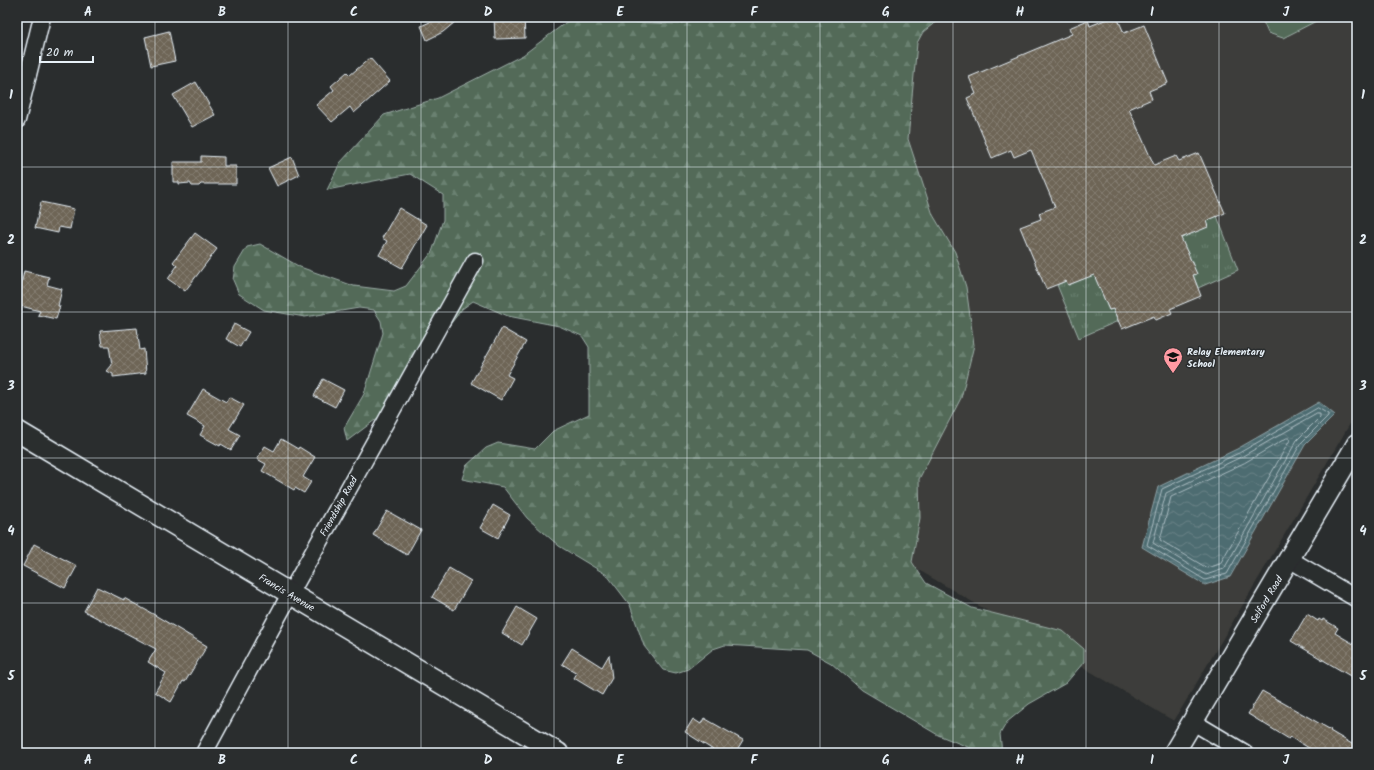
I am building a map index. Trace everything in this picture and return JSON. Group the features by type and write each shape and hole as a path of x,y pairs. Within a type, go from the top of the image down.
{"street":[{"path":"17,120 42,17"},
{"name":"Friendship Road","path":"204,753 290,594 475,261"},
{"name":"Francis Avenue","path":"17,431 558,753"},
{"name":"Selford Road","path":"1174,753 1357,444"},
{"path":"1289,559 1357,599"},
{"path":"1193,722 1245,753"}],"shaded area":[{"name":"Relay Elementary School","path":"872,17 1357,17 1357,412 1174,721 885,550"}],"green space":[{"path":"573,17 607,17 626,22 679,24 701,17 942,17 923,32 917,43 908,139 933,215 955,252 966,287 974,345 961,398 919,479 920,518 912,562 926,583 972,608 1063,631 1084,649 1084,662 1066,683 1029,704 1007,722 1000,734 1002,753 983,753 938,735 862,690 831,663 807,650 725,645 713,649 688,669 676,673 663,670 644,646 630,605 607,575 559,546 527,518 503,487 462,479 466,466 486,448 498,443 535,449 553,431 589,414 589,347 582,336 559,326 508,316 473,301 462,309 379,417 347,441 344,428 364,394 383,333 381,321 374,310 359,308 305,317 264,310 239,294 233,280 235,267 247,247 260,244 300,267 354,286 394,291 406,286 432,252 443,220 443,195 410,174 327,190 340,163 384,115 438,98 523,55"},
{"path":"1261,17 1324,17 1283,38 1268,33"},
{"path":"1217,216 1238,270 1198,288 1193,275 1196,273 1187,251 1174,256 1182,231"},
{"path":"1104,264 1100,288 1109,310 1113,309 1118,321 1079,338 1057,285 1066,281 1069,285 1092,275"}],"water":[{"path":"1319,402 1335,415 1305,445 1230,577 1205,585 1142,547 1158,487 1237,449"}],"building":[{"path":"441,17 461,17 443,32 427,40 421,26"},
{"path":"494,17 524,17 525,38 495,39"},
{"path":"1112,17 1117,17 1124,33 1144,25 1168,83 1149,91 1152,99 1129,109 1154,165 1176,156 1179,161 1199,153 1225,213 1206,221 1208,227 1181,238 1197,274 1193,275 1201,296 1170,309 1172,313 1156,320 1154,316 1122,329 1113,309 1109,310 1094,275 1068,285 1066,281 1046,289 1020,227 1041,219 1039,213 1055,207 1031,150 1014,157 1011,150 992,158 967,98 976,94 969,77 1072,34 1069,28 1088,20 1090,26"},
{"path":"169,31 175,61 151,66 145,37"},
{"path":"370,58 390,81 354,113 350,107 332,122 316,105 334,90 331,86 347,72 350,75"},
{"path":"196,82 215,115 192,127 173,95"},
{"path":"201,156 224,157 224,166 236,166 236,184 201,184 199,186 192,186 190,183 179,184 179,182 173,182 173,162 201,162"},
{"path":"292,157 299,175 277,186 268,168"},
{"path":"41,202 74,209 70,229 59,227 58,233 35,228"},
{"path":"399,208 427,225 402,268 379,255 387,241 382,238"},
{"path":"195,233 217,249 185,291 168,279 177,266 173,262"},
{"path":"24,271 49,277 47,285 62,289 58,306 60,306 56,319 38,315 40,311 17,305"},
{"path":"234,324 249,332 240,347 226,339"},
{"path":"137,328 140,350 144,349 146,373 113,377 113,374 107,371 112,365 109,346 102,346 100,331"},
{"path":"502,328 526,342 507,375 513,378 501,400 471,383"},
{"path":"323,379 344,390 335,407 314,396"},
{"path":"203,389 226,402 229,397 244,405 229,429 240,435 231,450 200,435 205,426 187,416"},
{"path":"281,439 298,449 299,447 315,457 303,477 311,482 304,493 295,488 294,490 262,471 266,464 257,459 265,446 274,451"},
{"path":"493,505 510,515 498,538 480,528"},
{"path":"387,511 421,530 407,555 373,535"},
{"path":"34,544 77,566 65,588 23,566"},
{"path":"449,568 471,581 454,610 432,597"},
{"path":"97,587 124,600 124,598 207,646 185,682 183,681 171,702 155,692 166,673 148,662 156,649 84,611"},
{"path":"517,607 537,619 522,645 502,633"},
{"path":"1307,614 1318,621 1319,619 1322,621 1323,619 1338,628 1335,633 1357,646 1357,680 1291,641"},
{"path":"572,648 602,667 609,655 612,678 602,695 574,678 577,673 562,664"},
{"path":"1262,691 1331,730 1330,731 1357,747 1357,753 1317,753 1291,737 1289,739 1248,714"},
{"path":"704,718 743,740 735,753 718,753 685,732 693,719 701,724"}],"place":[{"name":"Relay Elementary School","path":"1173,374"}]}
